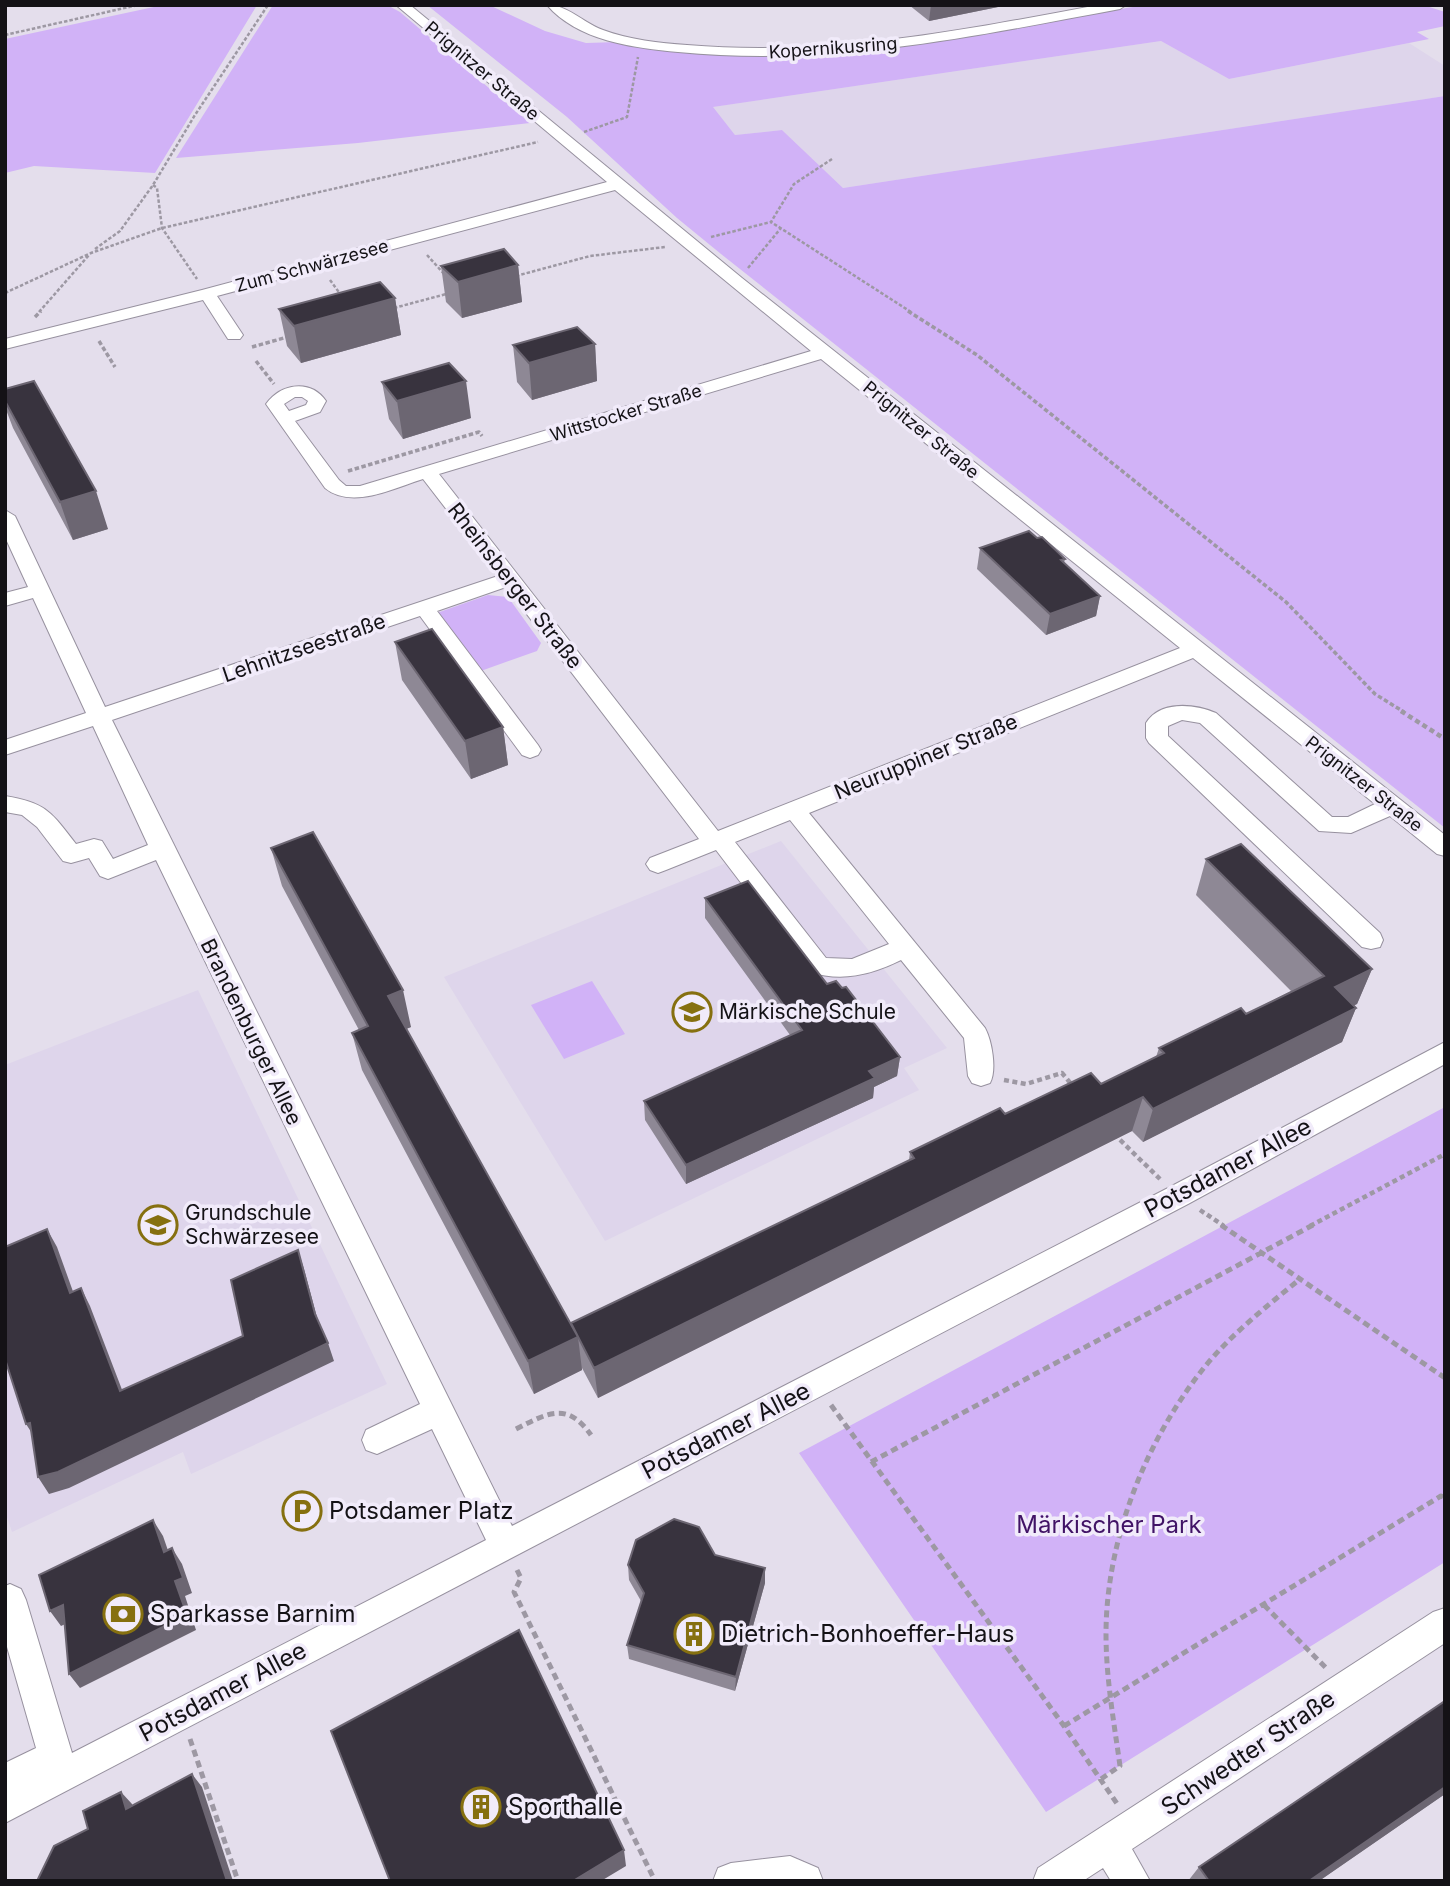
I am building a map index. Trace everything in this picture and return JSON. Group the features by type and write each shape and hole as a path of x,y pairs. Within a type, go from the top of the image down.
{"street":[{"name":"Prignitzer Straße","path":"402,5 736,282 1445,848"},
{"name":"Kopernikusring","path":"553,5 573,22 595,32 642,43 727,52 807,53 839,45 891,45 1120,5"},
{"path":"1035,5 1052,18"},
{"path":"875,35 891,45"},
{"name":"Zum Schwärzesee","path":"10,343 207,294 618,184"},
{"path":"207,294 240,342"},
{"name":"Wittstocker Straße","path":"428,473 825,352"},
{"path":"285,419 310,410 317,401 314,396 309,392 283,395 275,404 285,419 326,477 336,489 353,492 428,473"},
{"name":"Rheinsberger Straße","path":"428,473 717,841 818,965 833,971 862,966 905,947"},
{"name":"Brandenburger Allee","path":"8,528 161,849 505,1545"},
{"name":"Lehnitzseestraße","path":"5,748 510,579"},
{"path":"5,600 39,590"},
{"path":"424,608 530,750"},
{"name":"Neuruppiner Straße","path":"658,864 1194,650"},
{"path":"1371,940 1157,738 1157,723 1170,715 1185,711 1195,712 1208,719 1326,825 1351,825 1392,806"},
{"path":"5,804 29,808 45,821 71,855 94,847 108,870 161,849"},
{"path":"794,810 976,1035 981,1076"},
{"name":"Potsdamer Allee","path":"5,1806 1178,1196 1445,1052"},
{"path":"377,1440 437,1411"},
{"path":"5,1602 10,1600 56,1756 5,1782"},
{"name":"Schwedter Straße","path":"1051,1881 1445,1624"},
{"path":"1122,1836 1132,1881"},
{"path":"731,1881 790,1874 805,1881"}],"path":[{"path":"5,35 138,5"},
{"path":"10,343 91,253 120,230 153,185 195,115 268,5"},
{"path":"5,293 91,253 162,228 606,126 627,117 642,43"},
{"path":"771,222 794,184 832,159"},
{"path":"153,185 157,188 162,228 207,294"},
{"path":"511,277 590,256 664,247 771,222 977,355 1286,602 1375,694 1445,739"},
{"path":"736,282 781,228"},
{"path":"428,255 448,278"},
{"path":"330,280 342,296"},
{"path":"391,309 458,291"},
{"path":"240,342 298,334"},
{"path":"99,341 115,367"},
{"path":"256,361 283,395"},
{"path":"326,477 479,432"},
{"path":"981,1076 1026,1084 1062,1073 1080,1094"},
{"path":"1107,1128 1178,1196 1445,1378"},
{"path":"871,1462 1445,1154"},
{"path":"1101,1779 1120,1766 1107,1670 1109,1598 1129,1504 1162,1429 1203,1369 1248,1322 1300,1279"},
{"path":"816,1384 1101,1779 1122,1836"},
{"path":"516,1429 553,1412 566,1412 582,1421 591,1435"},
{"path":"1064,1726 1441,1496 1445,1498"},
{"path":"505,1545 520,1578 514,1592 655,1881"},
{"path":"1264,1605 1346,1688"},
{"path":"181,1714 238,1881"}],"shaded area":[{"path":"1161,41 1229,79 1409,43 1445,66 1445,96 843,188 782,130 735,135 712,107"},
{"name":"Märkische Schule","path":"781,841 947,1048 904,1068 919,1090 605,1241 444,977"},
{"name":"Grundschule Schwärzesee","path":"198,990 387,1384 191,1474 183,1452 12,1532 5,1511 5,1065"}],"green space":[{"path":"163,5 257,5 155,173 34,166 5,173 5,39"},
{"path":"273,5 387,5 400,12 530,123 358,143 176,158"},
{"path":"427,5 489,5 545,31 586,43 618,42 655,49 775,56 885,48 1145,5 1423,5 1445,12 1445,26 1417,32 1429,39 1229,79 1161,41 713,107 735,135 782,130 843,188 1445,96 1445,828 721,254 677,218 567,117"},
{"path":"488,595 508,597 541,643 537,651 478,672 434,614"},
{"path":"592,981 625,1034 564,1059 531,1005"},
{"name":"Märkischer Park","path":"1445,1107 1445,1562 1046,1812 799,1453"}],"building":[{"path":"504,249 518,265 458,282 441,266"},
{"path":"380,282 395,298 294,326 279,309"},
{"path":"577,327 595,344 529,363 513,345"},
{"path":"449,363 466,381 397,401 382,382"},
{"path":"34,381 96,491 60,502 5,401 5,389"},
{"path":"1029,531 1037,538 1042,537 1065,559 1061,560 1100,596 1050,614 980,548"},
{"path":"432,629 503,727 465,741 395,642"},
{"path":"313,832 403,990 388,996 578,1337 528,1361 352,1033 368,1026 271,848"},
{"path":"1241,844 1372,969 1335,987 1356,1008 1153,1109 1143,1097 594,1368 571,1323 914,1158 910,1152 1000,1108 1005,1114 1091,1073 1101,1084 1164,1053 1159,1048 1241,1008 1246,1014 1324,976 1206,859"},
{"path":"748,881 827,984 836,981 842,988 846,987 900,1057 869,1071 875,1078 686,1165 644,1101 802,1030 705,898"},
{"path":"47,1229 70,1293 81,1288 120,1391 243,1336 231,1280 298,1250 315,1314 328,1343 58,1472 38,1477 30,1423 26,1424 5,1359 5,1247"},
{"name":"Dietrich-Bonhoeffer-Haus","path":"674,1519 699,1527 715,1555 765,1568 736,1677 627,1645 644,1593 628,1565 636,1540"},
{"path":"153,1520 164,1552 172,1548 183,1578 175,1581 187,1615 69,1674 63,1605 50,1611 39,1575"},
{"name":"Sporthalle","path":"519,1630 624,1850 573,1881 390,1881 331,1731"},
{"path":"1445,1701 1445,1787 1309,1881 1209,1881 1199,1867"},
{"path":"192,1774 227,1881 37,1881 54,1846 88,1829 83,1811 121,1792 126,1809"}],"place":[{"name":"Märkische Schule","path":"692,1012"},
{"name":"Grundschule Schwärzesee","path":"158,1225"},
{"name":"Potsdamer Platz","path":"302,1511"},
{"name":"Sparkasse Barnim","path":"123,1614"},
{"name":"Dietrich-Bonhoeffer-Haus","path":"694,1634"},
{"name":"Sporthalle","path":"481,1807"}]}
